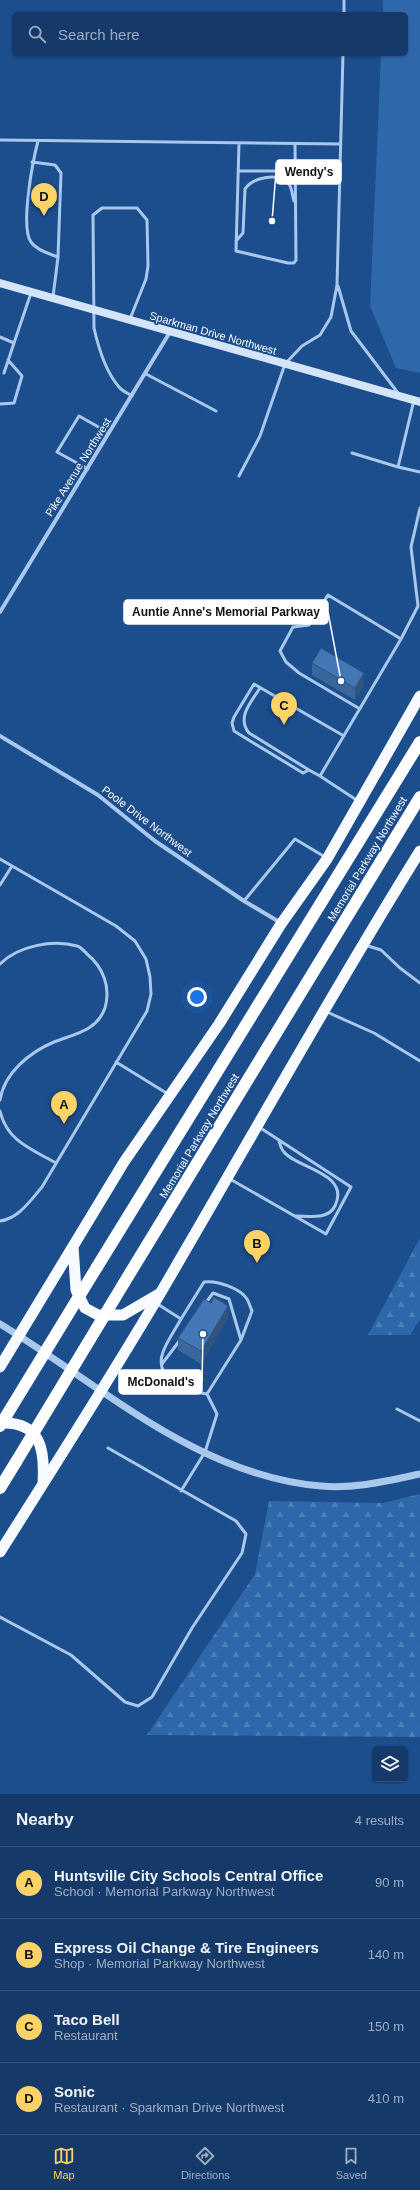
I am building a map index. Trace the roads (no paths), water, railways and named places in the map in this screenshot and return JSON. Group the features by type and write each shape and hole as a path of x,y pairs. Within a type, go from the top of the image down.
{"highway":[{"path":"0,1367 124,1162 218,1024 281,924 327,859 358,801 420,696"},
{"name":"Memorial Parkway Northwest","path":"0,1425 420,742"},
{"name":"Memorial Parkway Northwest","path":"0,1488 420,797"},
{"path":"0,1552 101,1391 157,1298 256,1125 325,1012 362,944 420,851"},
{"path":"73,1246 76,1290 85,1308 98,1315 123,1315 157,1298"},
{"path":"0,1425 14,1422 29,1428 41,1443 44,1462 42,1485"}],"main road":[{"name":"Sparkman Drive Northwest","path":"0,283 129,321 417,401"}],"street":[{"name":"Pike Avenue Northwest","path":"0,612 146,374 170,332"},
{"name":"Poole Drive Northwest","path":"0,736 98,795 155,841 281,924"},
{"path":"0,1324 101,1391 205,1452 244,1469 286,1481 321,1486 352,1486 420,1474"}],"lane":[{"path":"344,0 344,12"},
{"path":"239,476 260,436 285,364 302,346 320,335 331,318 337,285 343,56"},
{"path":"0,140 341,144"},
{"path":"38,141 32,162 26,233 32,244 58,257"},
{"path":"239,143 236,251 241,254 294,263 296,260 295,144"},
{"path":"32,162 54,165 61,173 58,257 53,298"},
{"path":"238,170 295,171"},
{"path":"236,241 242,233 245,189 255,180 284,179 289,184 296,206"},
{"path":"129,321 146,278 148,266 147,220 136,208 102,208 93,215 92,279 95,310 94,328 97,341 119,387 132,397"},
{"path":"337,285 351,331 400,396"},
{"path":"4,373 32,292"},
{"path":"0,337 14,343"},
{"path":"0,404 14,403 22,376 8,360"},
{"path":"146,374 216,411"},
{"path":"398,467 417,401"},
{"path":"88,469 57,452 79,416 110,433"},
{"path":"352,453 420,472"},
{"path":"320,776 401,639 418,606 411,546 420,508"},
{"path":"360,709 299,673 286,662 280,651 293,627 309,625 328,595 401,639"},
{"path":"309,770 303,773 234,732 232,723 234,717 254,684 344,736"},
{"path":"260,688 244,714 246,728 249,733 358,801"},
{"path":"244,901 295,839 327,859"},
{"path":"0,859 116,926 136,941 146,959 151,994 147,1011 42,1187 24,1208 7,1220 0,1221"},
{"path":"0,885 12,866"},
{"path":"0,964 30,947 55,943 78,947 94,959 104,973 108,991 104,1008 97,1023 80,1034 54,1042 34,1053 14,1071 2,1090 0,1100"},
{"path":"362,944 381,950 400,968 420,983"},
{"path":"325,1012 374,1033 420,1061"},
{"path":"116,1062 170,1095"},
{"path":"0,1111 3,1124 16,1140 56,1163"},
{"path":"227,1177 326,1234 351,1187 256,1125"},
{"path":"279,1140 284,1153 333,1182 337,1191 338,1200 333,1209 326,1214 294,1216"},
{"path":"204,1282 220,1282 246,1298 252,1311 241,1340 207,1394 190,1392 168,1378 161,1366 163,1352 204,1282"},
{"path":"204,1306 213,1293 229,1299 241,1340"},
{"path":"157,1298 181,1319"},
{"path":"161,1366 182,1337"},
{"path":"181,1491 205,1452 217,1414 207,1394"},
{"path":"397,1409 420,1421"},
{"path":"0,1617 71,1655 125,1702 138,1706 152,1697 192,1628 242,1553 246,1534 236,1521 108,1448"}],"place":[{"name":"Sonic","path":"44,216"},
{"name":"Wendy's","path":"272,221"},
{"name":"Auntie Anne's Memorial Parkway","path":"341,681"},
{"name":"Taco Bell","path":"284,725"},
{"name":"Huntsville City Schools Central Office","path":"64,1124"},
{"name":"Express Oil Change & Tire Engineers","path":"257,1263"},
{"name":"McDonald's","path":"203,1334"}]}
